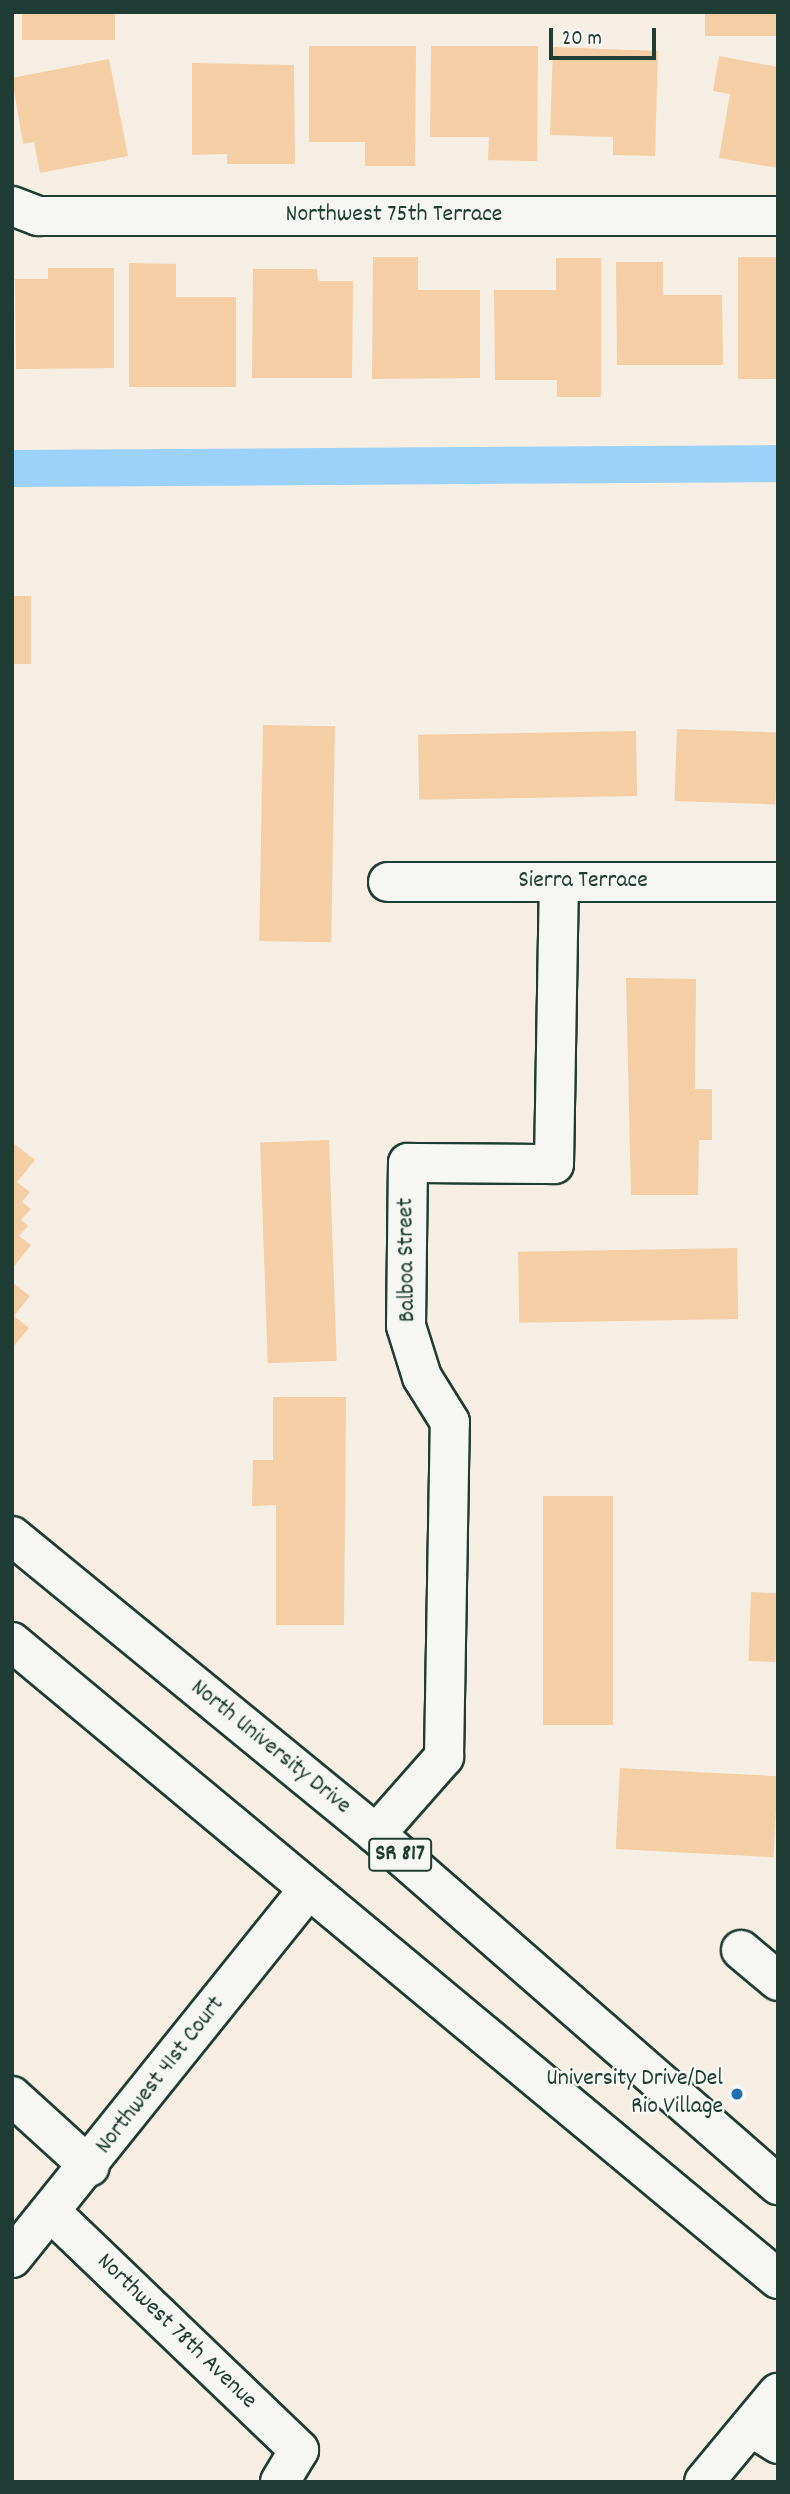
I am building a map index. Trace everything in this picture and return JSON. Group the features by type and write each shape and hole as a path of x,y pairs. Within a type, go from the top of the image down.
{"street":[{"name":"Northwest 75th Terrace","path":"12,206 38,216 778,216"},
{"name":"Sierra Terrace","path":"388,882 778,883"},
{"name":"Balboa Street","path":"376,1835 444,1757 450,1422 422,1377 406,1326 408,1163 554,1164 559,882"},
{"name":"North University Drive","path":"12,1536 376,1835 778,2185"},
{"path":"12,1642 307,1891 778,2279"},
{"name":"Northwest 41st Court","path":"12,2258 53,2214 307,1891"},
{"path":"759,1949 778,1981"},
{"path":"12,2096 90,2167"},
{"name":"Northwest 78th Avenue","path":"53,2214 289,2466"},
{"path":"713,2224 745,2222 778,2247"},
{"path":"704,2482 764,2435 778,2393"}],"building":[{"path":"22,12 115,12 115,40 22,40"},
{"path":"705,12 778,12 778,36 705,36"},
{"path":"309,46 416,46 415,166 365,166 365,142 309,142"},
{"path":"431,46 538,46 537,161 488,160 489,137 430,137"},
{"path":"553,47 658,51 655,156 613,155 613,137 550,135"},
{"path":"719,56 778,67 778,168 719,158 730,94 713,91"},
{"path":"109,59 128,156 40,173 34,142 23,144 12,78"},
{"path":"192,63 294,65 295,164 227,164 227,154 192,155"},
{"path":"373,257 418,257 418,290 480,290 480,378 372,379"},
{"path":"738,257 778,257 778,379 738,379"},
{"path":"556,258 601,258 601,397 557,397 557,380 495,380 494,290 556,290"},
{"path":"616,262 663,262 663,295 722,295 723,365 617,365"},
{"path":"129,263 176,264 176,297 236,297 236,387 129,387"},
{"path":"48,268 114,268 114,368 16,369 15,279 48,279"},
{"path":"253,269 317,269 318,281 353,281 352,378 252,378"},
{"path":"12,596 31,596 31,664 12,664"},
{"path":"263,725 335,726 331,942 259,941"},
{"path":"677,729 778,733 775,804 674,801"},
{"path":"636,731 637,796 419,800 418,735"},
{"path":"626,978 696,979 695,1089 712,1089 712,1140 699,1140 698,1195 631,1195"},
{"path":"329,1140 337,1361 268,1363 260,1142"},
{"path":"12,1142 35,1160 17,1182 30,1192 22,1202 31,1209 21,1220 28,1226 19,1236 31,1245 12,1269"},
{"path":"737,1248 738,1319 519,1323 518,1252"},
{"path":"12,1282 30,1296 14,1316 29,1328 12,1348"},
{"path":"273,1397 346,1397 344,1625 276,1625 276,1505 252,1506 253,1460 273,1460"},
{"path":"543,1496 613,1496 613,1725 543,1725"},
{"path":"751,1592 778,1593 776,1662 749,1661"},
{"path":"620,1768 778,1776 774,1857 616,1849"}],"waterway":[{"path":"12,468 778,463"}],"place":[{"name":"University Drive/Del Rio Village","path":"737,2094"}]}
